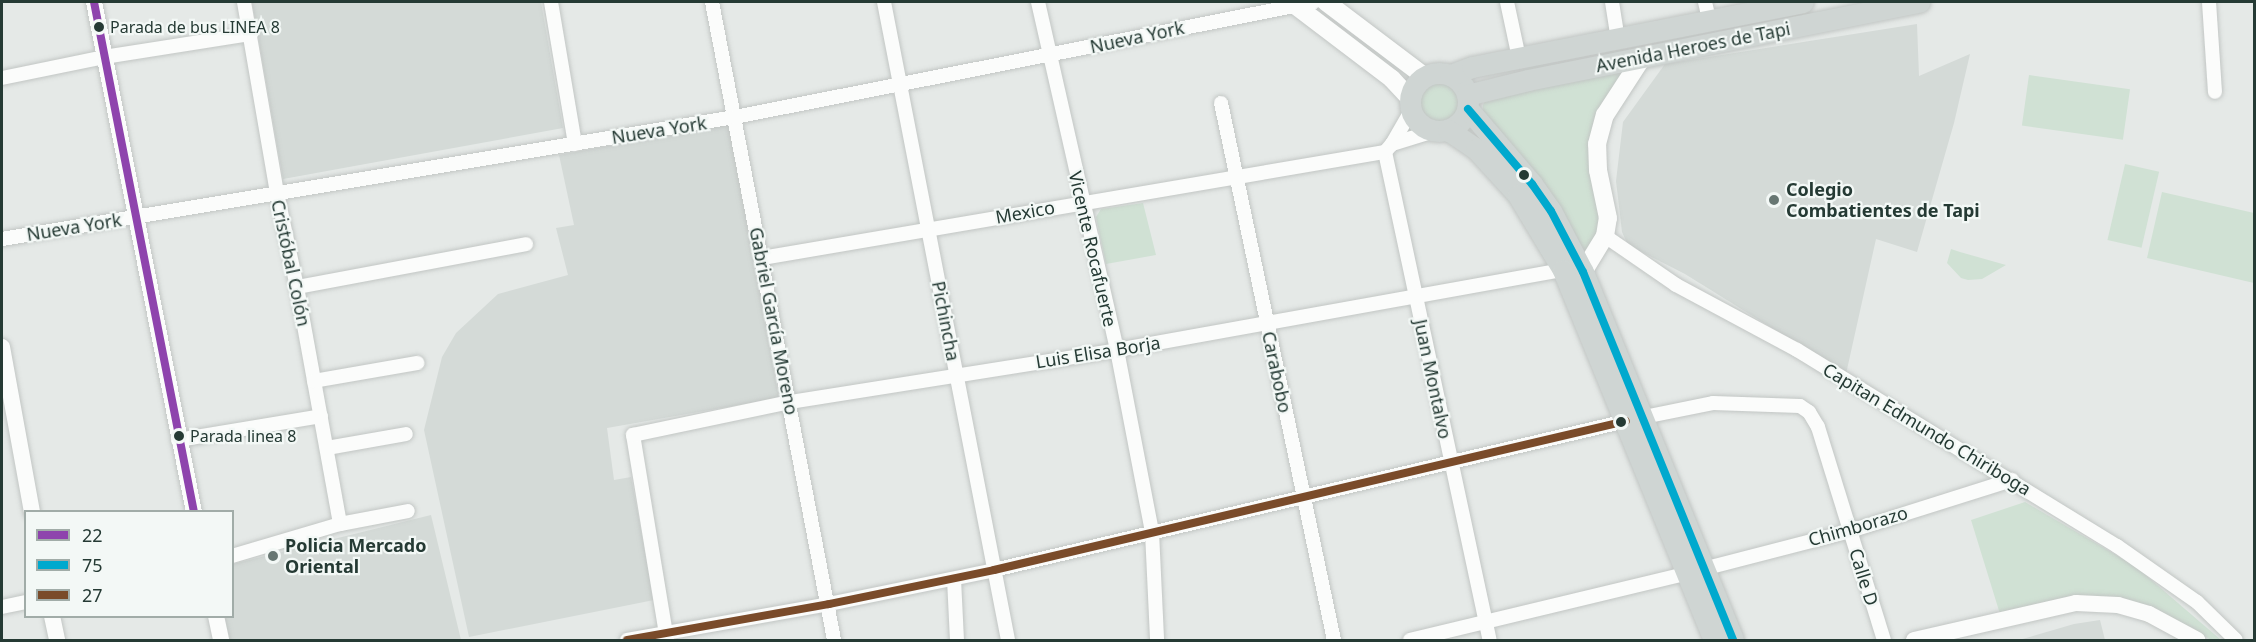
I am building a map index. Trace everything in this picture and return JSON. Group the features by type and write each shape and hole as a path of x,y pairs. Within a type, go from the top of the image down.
{"main road":[{"path":"1326,2 1425,77"},
{"name":"Avenida Heroes de Tapi","path":"1450,75 1472,68 1618,38 1707,11 1803,2"},
{"name":"Avenida Heroes de Tapi","path":"1472,109 1495,87 1919,2"},
{"path":"1293,3 1392,79 1411,104 1420,124 1441,131 1476,149 1518,195 1573,271"},
{"path":"1573,271 1605,236 1608,218 1598,170 1597,144 1605,115 1642,58"},
{"path":"1411,104 1417,83 1425,77 1435,73 1450,75 1460,81 1472,109 1533,184 1551,211 1694,572 1714,640"},
{"path":"1441,131 1461,122 1495,87"},
{"path":"1694,572 1733,640"}],"street":[{"path":"94,2 178,440 194,510"},
{"name":"Cristóbal Colón","path":"244,2 276,194 297,287 340,524"},
{"path":"551,2 575,144"},
{"name":"Gabriel García Moreno","path":"712,2 829,604 834,640"},
{"name":"Pichincha","path":"884,2 1008,640"},
{"name":"Vicente Rocafuerte","path":"1038,2 1117,350 1152,532 1157,640"},
{"name":"Nueva York","path":"2,239 735,117 1049,56 1293,3 1314,2"},
{"path":"1507,2 1519,58"},
{"path":"1612,2 1618,38"},
{"path":"2209,2 2214,92"},
{"path":"2,78 104,57 251,34"},
{"name":"Carabobo","path":"1221,103 1234,176 1334,640"},
{"path":"1389,148 1411,104"},
{"name":"Mexico","path":"762,258 1389,148 1441,131"},
{"name":"Juan Montalvo","path":"1389,148 1416,298 1490,640"},
{"name":"Capitan Edmundo Chiriboga","path":"1605,236 1676,285 1797,350 2118,546 2197,602 2236,640"},
{"path":"297,287 526,244"},
{"name":"Luis Elisa Borja","path":"666,637 633,435 790,402 1117,350 1573,271"},
{"path":"2,347 4,375 32,510"},
{"path":"314,381 417,363"},
{"name":"Calle D","path":"1635,419 1713,403 1800,406 1809,412 1818,427 1884,640"},
{"path":"178,440 321,416"},
{"path":"627,640 666,637 954,579 1452,464 1635,419"},
{"path":"327,448 406,434"},
{"name":"Chimborazo","path":"1410,640 1486,624 1850,531 2012,480"},
{"path":"234,555 340,524 408,511"},
{"path":"954,579 957,640"},
{"path":"2,607 24,602"},
{"path":"1914,640 2076,603 2118,604 2149,614 2198,640"},
{"path":"52,618 57,640"},
{"path":"216,618 221,640"}],"shaded area":[{"path":"252,2 541,2 563,128 283,179"},
{"name":"Colegio Combatientes de Tapi","path":"1917,24 1919,76 1970,54 1954,123 1917,252 1876,239 1846,374 1685,274 1628,245 1622,232 1616,181 1623,122 1665,64"},
{"path":"729,124 779,398 607,428 614,480 631,477 654,600 469,637 424,430 442,357 456,333 498,294 568,275 556,228 574,225 559,155"},
{"path":"431,515 461,640 230,640 224,618 234,618 234,564"},
{"path":"2100,620 2105,640 2019,640 2074,624"}],"green space":[{"path":"1630,67 1613,88 1595,182 1600,229 1586,259 1483,112 1483,105 1486,99"},
{"path":"2029,75 2130,89 2123,140 2022,126"},
{"path":"1438,83 1446,84 1452,89 1457,95 1457,111 1452,117 1446,122 1438,123 1430,122 1424,117 1419,111 1418,103 1419,95 1424,89 1430,84"},
{"path":"2125,164 2159,172 2142,248 2107,240"},
{"path":"2162,192 2254,213 2254,283 2147,258"},
{"path":"1143,203 1156,255 1106,264 1096,217 1101,209"},
{"path":"1951,249 2006,265 1982,279 1961,278 1947,263"},
{"path":"2025,502 2135,566 2221,640 2211,640 2155,608 2000,614 1971,520"}],"transit line":[{"name":"22","path":"94,2 194,510"},
{"name":"75","path":"1468,109 1532,184 1551,211 1583,272 1733,640"},
{"name":"27","path":"627,640 829,604 994,570 1626,421"}],"place":[{"name":"Parada de bus LINEA 8","path":"99,27"},
{"name":"Colegio Combatientes de Tapi","path":"1774,200"},
{"name":"Parada linea 8","path":"179,436"},
{"name":"Policia Mercado Oriental","path":"273,556"}]}
